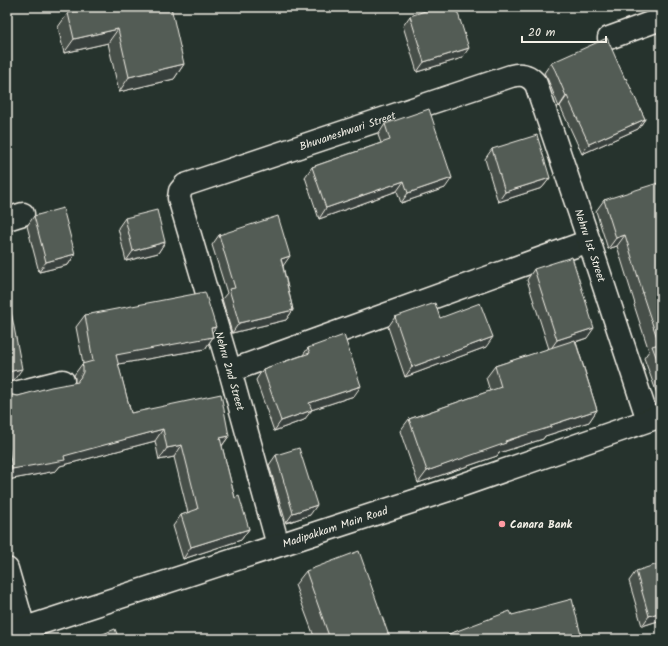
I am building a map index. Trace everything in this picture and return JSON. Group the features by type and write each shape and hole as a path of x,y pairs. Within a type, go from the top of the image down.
{"street":[{"path":"609,38 661,19"},
{"name":"Bhuvaneshwari Street","path":"179,198 180,191 185,186 511,76 520,74 524,75"},
{"name":"Nehru 1st Street","path":"524,75 532,79 536,84 589,241 655,418"},
{"name":"Nehru 2nd Street","path":"179,198 230,371 278,545"},
{"path":"230,371 589,241"},
{"path":"7,395 63,381"},
{"name":"Madipakkam Main Road","path":"16,631 448,490 655,418"},
{"path":"7,569 16,631"}],"building":[{"path":"94,7 171,7 184,64 129,77 118,29 74,39 68,13"},
{"path":"437,7 456,7 469,48 424,62 410,16"},
{"path":"607,38 645,119 589,144 551,63"},
{"path":"429,109 452,178 408,193 404,181 326,208 312,167 390,140 385,124"},
{"path":"537,135 550,178 505,192 492,149"},
{"path":"658,183 661,191 661,370 652,346 659,344 625,235 616,238 604,200"},
{"path":"63,208 75,254 46,262 34,216"},
{"path":"157,210 165,242 133,251 125,218"},
{"path":"278,216 290,256 281,259 293,310 239,323 229,289 235,288 219,235"},
{"path":"572,257 594,328 557,340 534,269"},
{"path":"205,292 216,327 211,328 213,337 116,355 131,413 221,394 229,436 220,438 235,498 239,496 249,529 191,547 181,515 198,509 182,445 167,448 163,429 64,456 65,460 12,469 7,438 7,393 18,396 51,387 78,382 83,372 82,364 93,361 85,315"},
{"path":"435,303 440,318 480,303 493,337 412,367 395,317"},
{"path":"7,306 10,306 22,369 12,371 7,374"},
{"path":"344,335 361,386 309,403 312,410 281,421 263,369 310,353 308,348"},
{"path":"575,340 597,410 551,425 551,427 505,441 506,443 427,471 409,419 501,387 495,366"},
{"path":"299,448 317,505 293,513 276,455"},
{"path":"359,551 390,639 330,639 306,571"},
{"path":"661,563 661,612 649,616 636,571"},
{"path":"572,599 582,639 451,639 449,634 510,611 512,615"},
{"path":"115,629 119,639 91,639"}],"place":[{"name":"Canara Bank","path":"502,524"}]}
